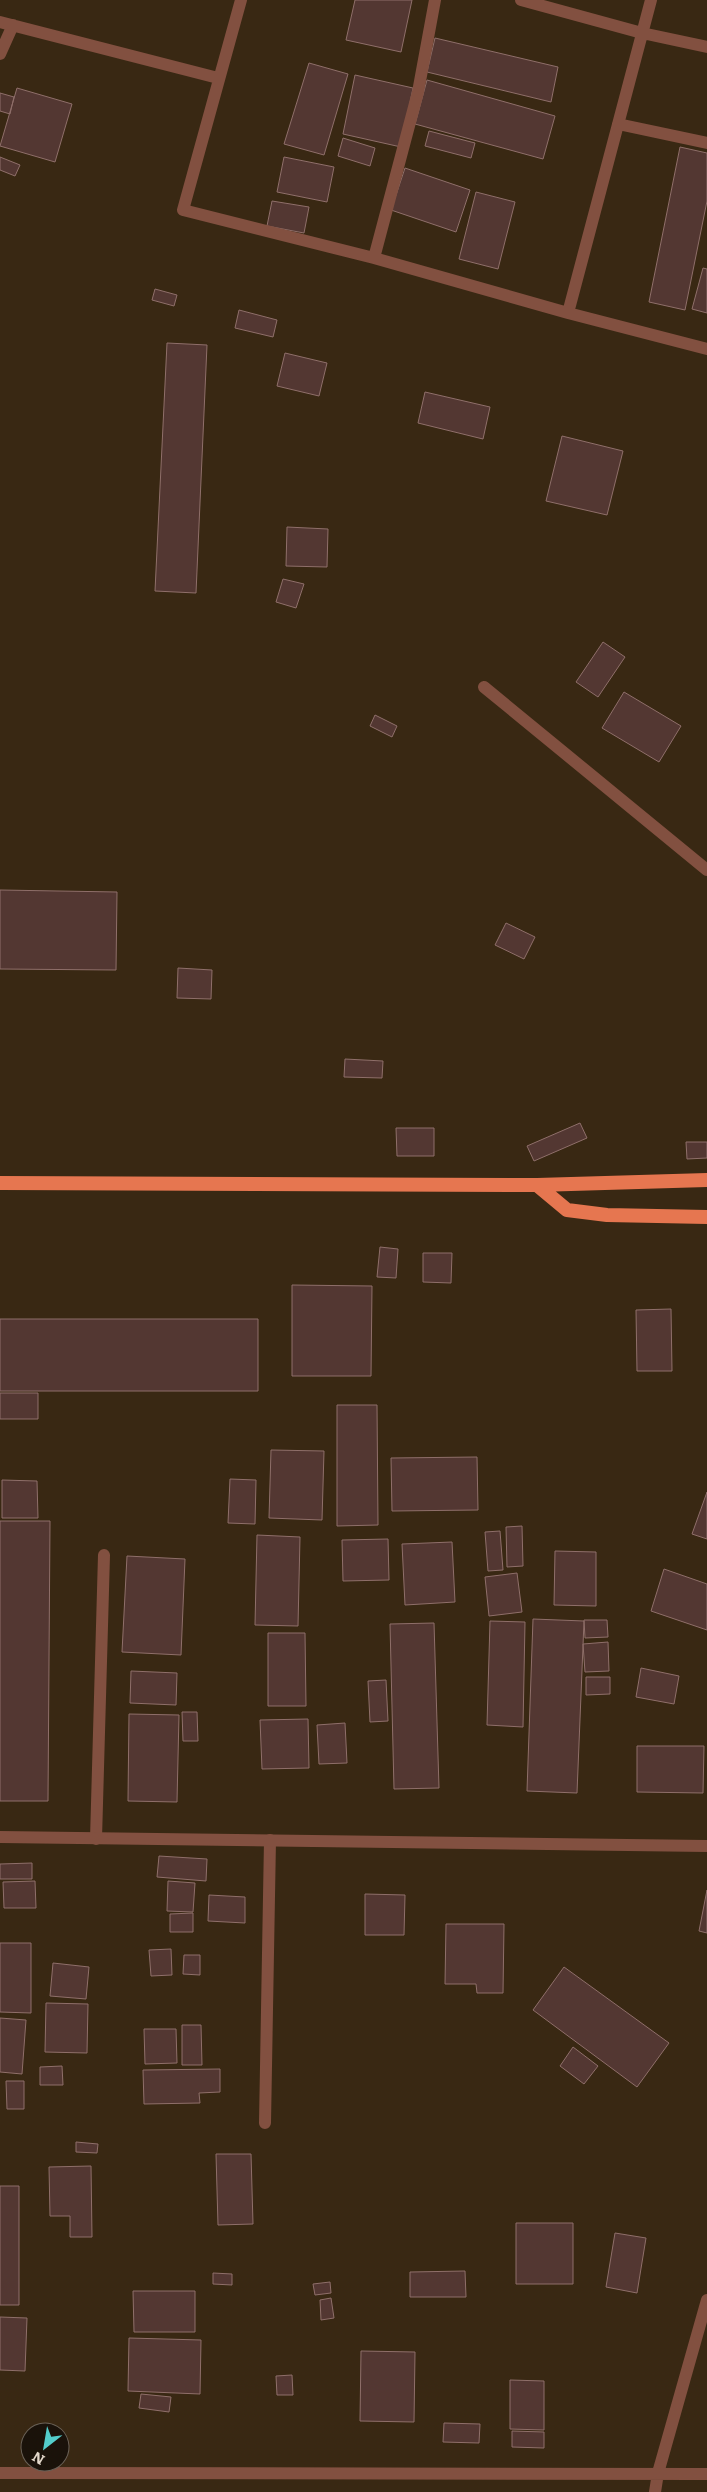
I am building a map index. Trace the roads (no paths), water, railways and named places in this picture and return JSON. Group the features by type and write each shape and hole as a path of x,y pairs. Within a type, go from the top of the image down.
{"highway":[{"path":"0,1182 537,1185 707,1180"},
{"path":"537,1185 567,1210 607,1215 707,1217"}],"street":[{"path":"241,0 183,210 374,258 568,313 707,349"},
{"path":"374,258 418,92 435,0"},
{"path":"521,0 642,33 707,47"},
{"path":"568,313 651,0"},
{"path":"0,22 218,78"},
{"path":"0,54 13,25"},
{"path":"618,124 707,143"},
{"path":"484,688 707,870"},
{"path":"96,1839 104,1555"},
{"path":"0,1837 707,1846"},
{"path":"265,2123 270,1840"},
{"path":"655,2492 658,2473 707,2300"},
{"path":"0,2473 707,2474"}]}
